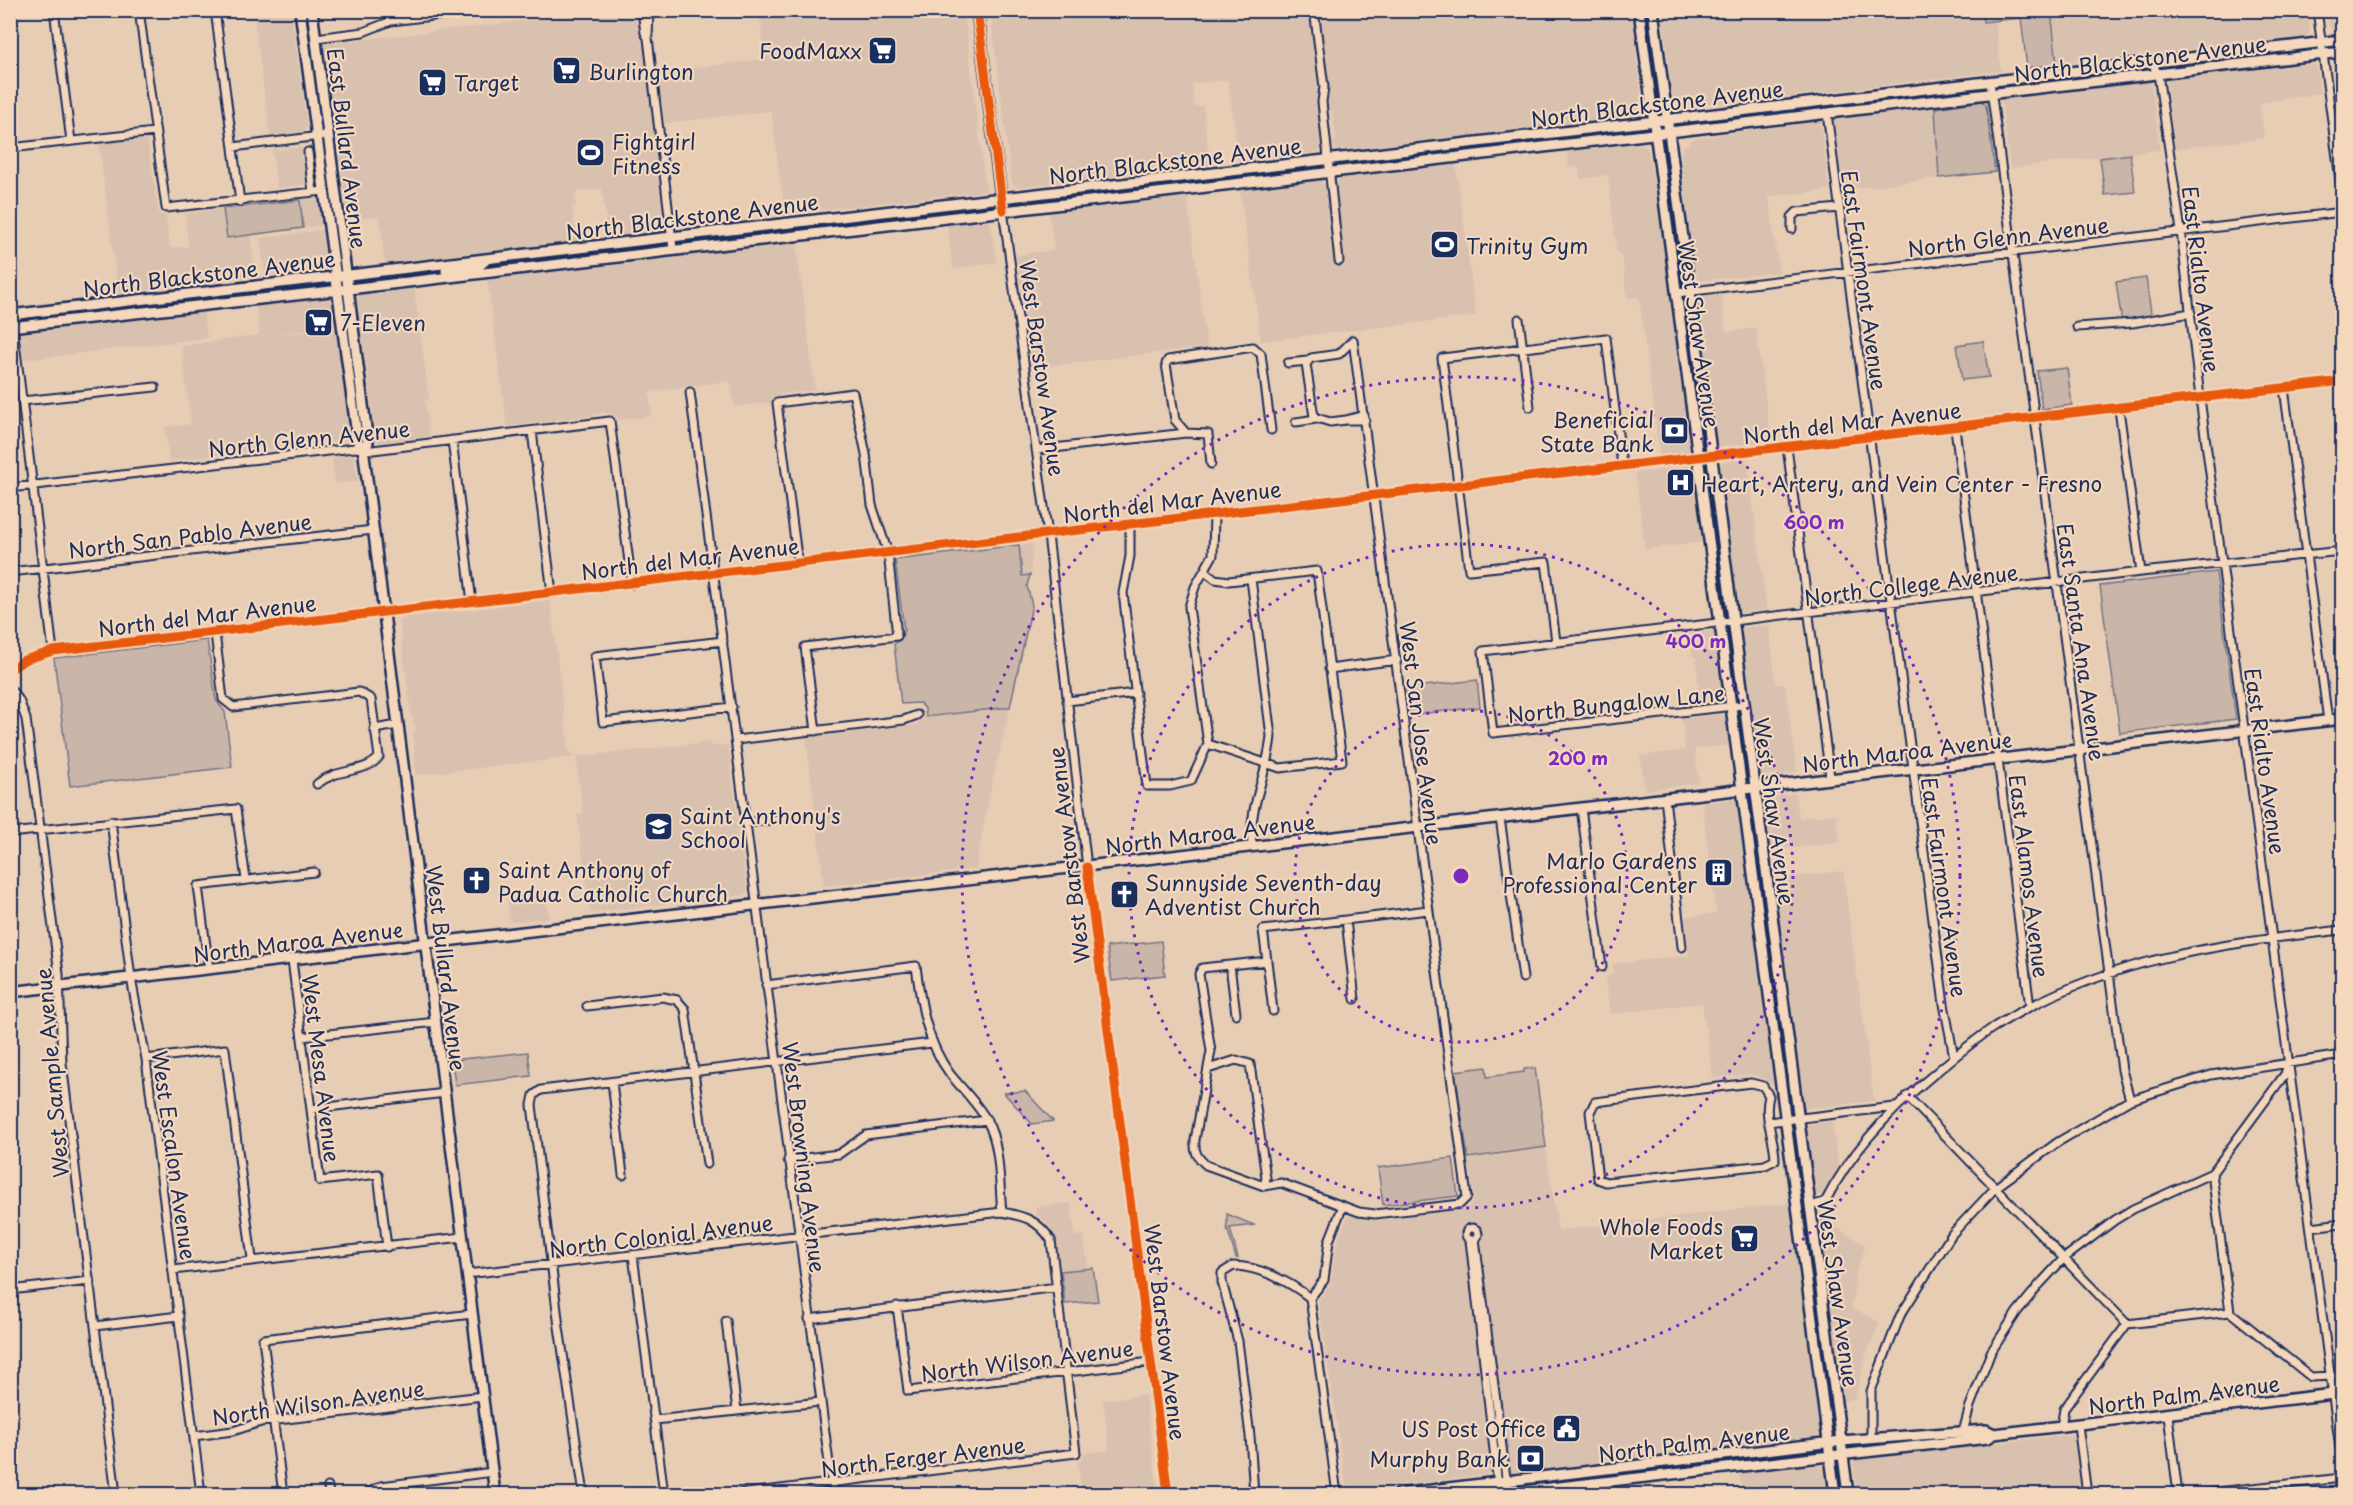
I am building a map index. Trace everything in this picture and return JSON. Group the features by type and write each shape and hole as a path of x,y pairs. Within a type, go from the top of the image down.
{"main road":[{"name":"East Bullard Avenue","path":"300,10 336,290"},
{"name":"East Bullard Avenue","path":"312,10 349,289"},
{"path":"977,10 1003,210"},
{"name":"West Shaw Avenue","path":"1639,10 1835,1494"},
{"name":"West Shaw Avenue","path":"1653,10 1688,291 1848,1494"},
{"name":"North Blackstone Avenue","path":"11,314 1328,160 1652,119 1871,96 2343,40"},
{"name":"North Blackstone Avenue","path":"12,327 409,282 2343,52"},
{"path":"1827,114 1833,106 1865,102 1871,96"},
{"path":"1757,122 1767,115 1820,109 1825,101"},
{"path":"1148,194 1158,186 1201,180 1209,174"},
{"path":"495,270 501,263 536,258 542,252"},
{"path":"409,282 447,271 479,266 487,259"},
{"name":"West Bullard Avenue","path":"349,289 368,443 363,448"},
{"name":"West Bullard Avenue","path":"336,290 358,444 363,448 495,1494"},
{"path":"12,327 20,319 48,315 63,308"},
{"path":"346,366 353,372 358,405 365,419"},
{"name":"North Maroa Avenue","path":"10,992 1087,867 1252,845 1500,818 1830,777 2343,719"},
{"path":"1804,1252 1811,1260 1816,1299 1824,1310"},
{"name":"North Palm Avenue","path":"1502,1494 1988,1438 1994,1434 2338,1394"},
{"name":"North Palm Avenue","path":"1398,1494 1611,1471 1841,1441 1986,1430 1994,1434"},
{"path":"1535,1490 1556,1484 1605,1477 1611,1471"}],"street":[{"path":"54,10 71,141"},
{"path":"139,10 166,208 240,202 324,191"},
{"path":"215,10 240,202"},
{"path":"316,38 363,32 391,21 483,10"},
{"path":"642,10 645,33 648,38"},
{"path":"649,10 648,38 673,249"},
{"path":"1314,10 1324,87 1322,102 1339,261"},
{"path":"2317,10 2343,195"},
{"name":"East Rialto Avenue","path":"2152,63 2158,74 2181,231 2200,398 2311,1227 2332,1376 2338,1394 2343,1464"},
{"name":"East Santa Ana Avenue","path":"1990,82 2122,1070 2130,1100"},
{"name":"East Fairmont Avenue","path":"1827,114 1948,1037 1954,1057"},
{"path":"10,148 154,132"},
{"path":"233,147 328,135"},
{"path":"308,152 313,192"},
{"path":"1792,229 1792,217 1797,212 1839,208"},
{"name":"West Barstow Avenue","path":"1003,210 1048,534 1087,867 1168,1494"},
{"name":"North Glenn Avenue","path":"1677,293 2343,213"},
{"path":"2077,327 2133,323 2191,313"},
{"path":"1519,319 1530,407"},
{"path":"12,327 53,651"},
{"path":"1556,642 1546,562 1469,570 1442,358 1606,338 1622,466"},
{"name":"West San Jose Avenue","path":"1307,361 1311,358 1339,354 1353,340 1467,1197 1460,1204 1375,1215 1342,1208"},
{"path":"1186,433 1176,420 1167,372 1168,360 1253,347 1261,354 1271,430"},
{"path":"1288,363 1307,361 1311,410 1316,419"},
{"name":"North del Mar Avenue","path":"10,670 24,660 53,651 2343,381"},
{"path":"22,401 155,387"},
{"path":"2284,388 2328,721"},
{"name":"West Browning Avenue","path":"690,392 833,1494"},
{"path":"798,564 777,403 853,393 866,454 872,504 888,553 897,636 805,647 816,731"},
{"path":"2119,409 2141,572"},
{"path":"1296,422 1316,419 1330,422 1365,417"},
{"name":"North Glenn Avenue","path":"10,488 610,421 632,584"},
{"name":"East Alamos Avenue","path":"1955,428 2030,1007"},
{"path":"532,431 552,593"},
{"path":"1036,450 1186,433 1208,434 1211,464"},
{"path":"452,440 472,602"},
{"path":"1787,447 1830,777"},
{"path":"1130,525 1130,556 1124,593 1147,786 1170,786 1191,781 1208,744 1189,607 1195,587 1206,572 1214,555 1214,514"},
{"name":"North San Pablo Avenue","path":"10,572 373,530"},
{"name":"North College Avenue","path":"1492,733 1483,651 2141,572 2343,551"},
{"path":"1206,572 1215,579 1229,581 1317,571 1342,761 1291,768 1266,764 1208,744"},
{"path":"1251,579 1271,736 1266,764 1251,817 1252,845"},
{"path":"215,633 223,699 232,707 359,692 368,696 374,703 374,729 380,752 374,763 368,767 337,772 317,784"},
{"path":"723,640 595,656 603,722 732,707"},
{"path":"1329,669 1397,660"},
{"name":"West Sample Avenue","path":"10,689 19,700 26,719 60,987 62,1063 116,1494"},
{"path":"1067,701 1136,693"},
{"name":"North Bungalow Lane","path":"1492,733 1743,705"},
{"path":"736,740 904,720 917,715"},
{"path":"374,729 398,725"},
{"path":"1665,798 1682,947"},
{"path":"1581,808 1602,967"},
{"path":"10,833 236,809 246,880"},
{"path":"1500,818 1523,978"},
{"path":"746,823 777,819"},
{"name":"West Escalon Avenue","path":"111,821 131,978 146,1059 201,1494"},
{"path":"209,969 198,886 314,872"},
{"path":"1273,1011 1263,930 1428,910"},
{"path":"1346,920 1355,999"},
{"path":"1810,1206 1824,1202 1847,1164 1894,1107 1993,1028 2030,1007 2071,986 2109,972 2178,952 2343,930"},
{"name":"West Mesa Avenue","path":"292,960 320,1181 378,1174 387,1247"},
{"path":"1267,961 1202,968 1199,974 1211,1051 1194,1149 1206,1165 1264,1186 1281,1183 1342,1208 1329,1242 1324,1280 1310,1298 1336,1494"},
{"path":"1230,965 1236,1014"},
{"path":"766,985 916,966 922,1016 932,1042 948,1071 987,1120 993,1136 1002,1212"},
{"path":"587,1006 663,997 678,1000 685,1009 707,1164"},
{"path":"302,1037 436,1022"},
{"path":"584,1494 551,1265 532,1105 534,1095 542,1090 776,1064 932,1042"},
{"path":"146,1059 225,1049 252,1259"},
{"path":"1871,1439 1871,1391 1900,1316 1952,1234 1995,1188 2058,1142 2130,1100 2211,1075 2289,1061 2343,1056"},
{"path":"1208,1069 1236,1060 1250,1064 1266,1178 1264,1186"},
{"path":"1963,1432 1970,1406 1997,1342 2017,1312 2063,1259 2133,1209 2212,1173 2285,1074 2289,1061"},
{"path":"612,1082 623,1175"},
{"path":"1750,1083 1763,1086 1769,1096 1766,1108 1768,1122 1775,1148 1775,1160 1765,1165 1606,1182 1598,1179 1590,1112 1595,1102 1750,1083"},
{"path":"311,1109 445,1093"},
{"path":"1907,1096 2127,1324"},
{"path":"1768,1122 1894,1107"},
{"path":"788,1160 839,1154 866,1135 987,1120"},
{"path":"2212,1173 2230,1312 2311,1377 2332,1376"},
{"name":"North Colonial Avenue","path":"467,1275 1002,1212 1028,1217 1043,1226 1052,1239 1076,1453"},
{"path":"2311,1227 2343,1223"},
{"path":"173,1270 252,1259 289,1258 463,1238"},
{"path":"1472,1239 1502,1494"},
{"path":"633,1255 664,1494"},
{"path":"1254,1494 1239,1341 1222,1282 1222,1273 1233,1266 1258,1270 1310,1298"},
{"path":"10,1290 90,1281"},
{"path":"809,1318 1057,1287"},
{"name":"North Wilson Avenue","path":"897,1306 908,1391 1151,1362"},
{"path":"2061,1427 2064,1410 2077,1389 2127,1324 2230,1312"},
{"path":"284,1494 263,1339 472,1314"},
{"path":"95,1326 179,1316"},
{"path":"726,1321 737,1411"},
{"name":"North Wilson Avenue","path":"194,1436 233,1431 274,1421 483,1396"},
{"path":"655,1420 820,1402"},
{"path":"2168,1414 2178,1494"},
{"path":"2078,1425 2087,1494"},
{"name":"North Ferger Avenue","path":"739,1494 1076,1453"},
{"path":"366,1494 381,1486 493,1472"},
{"path":"2198,1494 2343,1478"}],"shaded area":[{"path":"253,11 291,11 307,126 304,132 270,136"},
{"path":"609,11 642,11 670,232 608,239 602,189 575,192 576,206 572,207 575,228 584,227 586,241 385,263 379,216 347,220 324,44"},
{"path":"759,11 964,11 986,191 785,214 771,111 665,123 658,72 765,59"},
{"path":"990,11 1310,11 1320,87 1323,146 1318,152 1239,161 1228,80 1192,84 1194,106 1203,106 1210,165 1017,187 1012,183"},
{"path":"1318,11 1631,11 1642,104 1636,114 1544,127 1338,150 1332,145 1336,138 1332,111 1327,111 1327,85"},
{"path":"1662,11 1982,11 1983,22 1995,21 2001,71 1750,101 1678,105 1673,101"},
{"path":"1982,11 2051,11 2057,64 2027,68 2021,18 1983,22"},
{"path":"2051,11 2308,11 2310,32 2306,37 2057,64"},
{"path":"2328,11 2342,11 2342,31 2335,32 2329,27"},
{"path":"2342,59 2342,129 2340,129 2332,68 2335,61"},
{"path":"2312,64 2317,67 2320,93 2260,103 2264,138 2175,149 2166,80"},
{"path":"2151,81 2160,150 2010,168 2001,99"},
{"path":"1982,101 1986,105 1995,172 1939,178 1935,108"},
{"path":"1935,108 1939,178 1843,190 1833,122 1835,119"},
{"path":"1820,121 1829,190 1769,197 1779,272 1700,281 1696,279 1681,154 1683,147 1696,138"},
{"path":"147,138 158,210 161,215 166,216 170,248 188,246 185,214 223,209 227,238 250,235 256,276 118,293 99,144"},
{"path":"1641,144 1648,150 1663,239 1691,451 1688,455 1660,458 1639,297 1627,298 1622,257 1617,253 1608,175 1580,179 1579,167 1569,167 1567,151"},
{"path":"302,147 307,184 277,188 272,150"},
{"path":"2130,154 2135,192 2105,195 2100,158"},
{"path":"1456,164 1476,316 1261,341 1240,190 1319,180 1325,186 1336,184 1341,178"},
{"path":"1187,196 1207,347 1032,368 1016,255 1054,250 1049,213"},
{"path":"319,198 322,225 303,228 300,200"},
{"path":"300,200 303,228 227,238 223,209"},
{"path":"990,221 997,263 953,269 947,225"},
{"path":"323,230 327,263 325,268 265,275 260,238"},
{"path":"796,242 815,390 780,394 775,402 734,407 730,381 649,392 652,416 619,420 612,414 601,412 591,416 507,426 487,278"},
{"path":"2146,278 2152,320 2122,323 2116,282"},
{"path":"414,286 429,399 425,400 430,437 379,443 376,441 357,296 360,292"},
{"path":"1721,294 1726,332 1756,328 1771,441 1720,447 1716,445 1696,297"},
{"path":"327,299 333,302 335,326 260,337 336,328 352,437 349,440 169,461 165,427 191,424 181,346 259,335 256,305"},
{"path":"203,311 207,338 24,360 20,332"},
{"path":"10,336 20,408 11,409 10,409"},
{"path":"1983,341 1989,377 1962,380 1957,345"},
{"path":"2067,368 2072,405 2042,409 2037,371"},
{"path":"354,455 358,481 335,484 332,457"},
{"path":"1747,459 1767,610 1741,613 1738,609 1719,466 1721,462"},
{"path":"1689,466 1693,469 1704,542 1645,549 1635,473"},
{"path":"1033,544 1030,575 1022,576 1019,545"},
{"path":"1019,545 1022,576 1030,575 1027,586 1032,605 1010,707 926,717 925,709 920,703 901,704 894,644 901,639 904,630 895,560"},
{"path":"2216,572 2236,719 2120,733 2100,586"},
{"path":"550,600 569,752 576,757 416,775 413,732 416,729 411,713 399,620"},
{"path":"1769,625 1776,684 1785,684 1797,771 1780,776 1779,774 1760,776 1740,632 1743,628"},
{"path":"1712,631 1715,634 1724,699 1700,702 1696,657 1693,657 1690,634"},
{"path":"207,640 216,700 225,712 232,767 70,786 54,658"},
{"path":"1477,680 1480,707 1410,715 1407,688"},
{"path":"1010,707 990,792 976,869 824,886 806,738 916,725 926,717"},
{"path":"1722,714 1726,717 1730,745 1695,749 1699,783 1645,790 1640,756 1685,750 1682,719"},
{"name":"Saint Anthony's School","path":"710,742 711,746 728,745 747,891 745,895 719,898 686,896 684,902 590,913 577,814 583,813 576,757"},
{"path":"1795,793 1799,818 1836,814 1840,842 1769,851 1764,798"},
{"path":"1737,799 1775,1086 1754,1074 1713,1078 1702,1003 1610,1014 1605,978 1614,973 1612,964 1689,955 1685,917 1716,913 1702,803"},
{"path":"1843,871 1874,1101 1804,1109 1773,879"},
{"path":"545,889 549,918 510,922 506,893"},
{"path":"1161,941 1165,975 1112,981 1107,947"},
{"path":"528,1052 531,1076 455,1085 452,1060"},
{"path":"1486,1067 1487,1077 1524,1072 1524,1069 1535,1068 1546,1147 1468,1158 1455,1071"},
{"path":"1025,1091 1054,1121 1032,1124 1004,1093"},
{"path":"1832,1121 1838,1167 1824,1195 1815,1196 1806,1127 1809,1124"},
{"path":"1546,1147 1558,1230 1791,1203 1820,1433 1816,1439 1772,1442 1619,1464 1613,1459 1601,1461 1596,1467 1513,1475 1508,1471 1499,1403 1484,1413 1492,1471 1490,1474 1347,1492 1318,1300 1331,1283 1336,1246 1348,1215 1378,1220 1467,1209 1474,1199 1468,1158"},
{"path":"1453,1158 1458,1196 1383,1205 1378,1168"},
{"path":"1071,1203 1075,1236 1084,1235 1088,1268 1061,1271 1054,1235 1048,1224 1036,1214 1035,1207"},
{"path":"1227,1214 1254,1225 1230,1228 1238,1258 1236,1258 1227,1228"},
{"path":"1819,1218 1866,1245 1856,1272 1852,1308 1880,1322 1866,1355 1855,1399 1843,1401"},
{"path":"1093,1268 1098,1301 1065,1304 1061,1271"},
{"path":"1145,1395 1158,1494 1055,1494 1055,1490 1081,1487 1078,1462 1083,1459 1084,1453 1109,1450 1103,1400"},
{"path":"2074,1434 2082,1494 1857,1494 1853,1463 1855,1460"},
{"path":"1819,1465 1824,1470 1827,1494 1742,1494 1739,1471"},
{"path":"1645,1482 1646,1492 1651,1494 1538,1494"}],"cycle path":[{"path":"977,10 1003,210"},
{"path":"10,670 24,660 53,651 2342,381"},
{"path":"1087,867 1168,1494"}],"place":[{"name":"FoodMaxx","path":"883,50"},
{"name":"Burlington","path":"567,71"},
{"name":"Target","path":"433,82"},
{"name":"Fightgirl Fitness","path":"591,153"},
{"name":"Trinity Gym","path":"1445,245"},
{"name":"7-Eleven","path":"319,322"},
{"name":"Beneficial State Bank","path":"1675,431"},
{"name":"Heart, Artery, and Vein Center - Fresno","path":"1680,483"},
{"name":"Saint Anthony's School","path":"659,827"},
{"name":"Marlo Gardens Professional Center","path":"1718,872"},
{"name":"Saint Anthony of Padua Catholic Church","path":"477,881"},
{"name":"Sunnyside Seventh-day Adventist Church","path":"1124,894"},
{"name":"Whole Foods Market","path":"1744,1238"},
{"name":"US Post Office","path":"1567,1428"},
{"name":"Murphy Bank","path":"1530,1458"}]}
